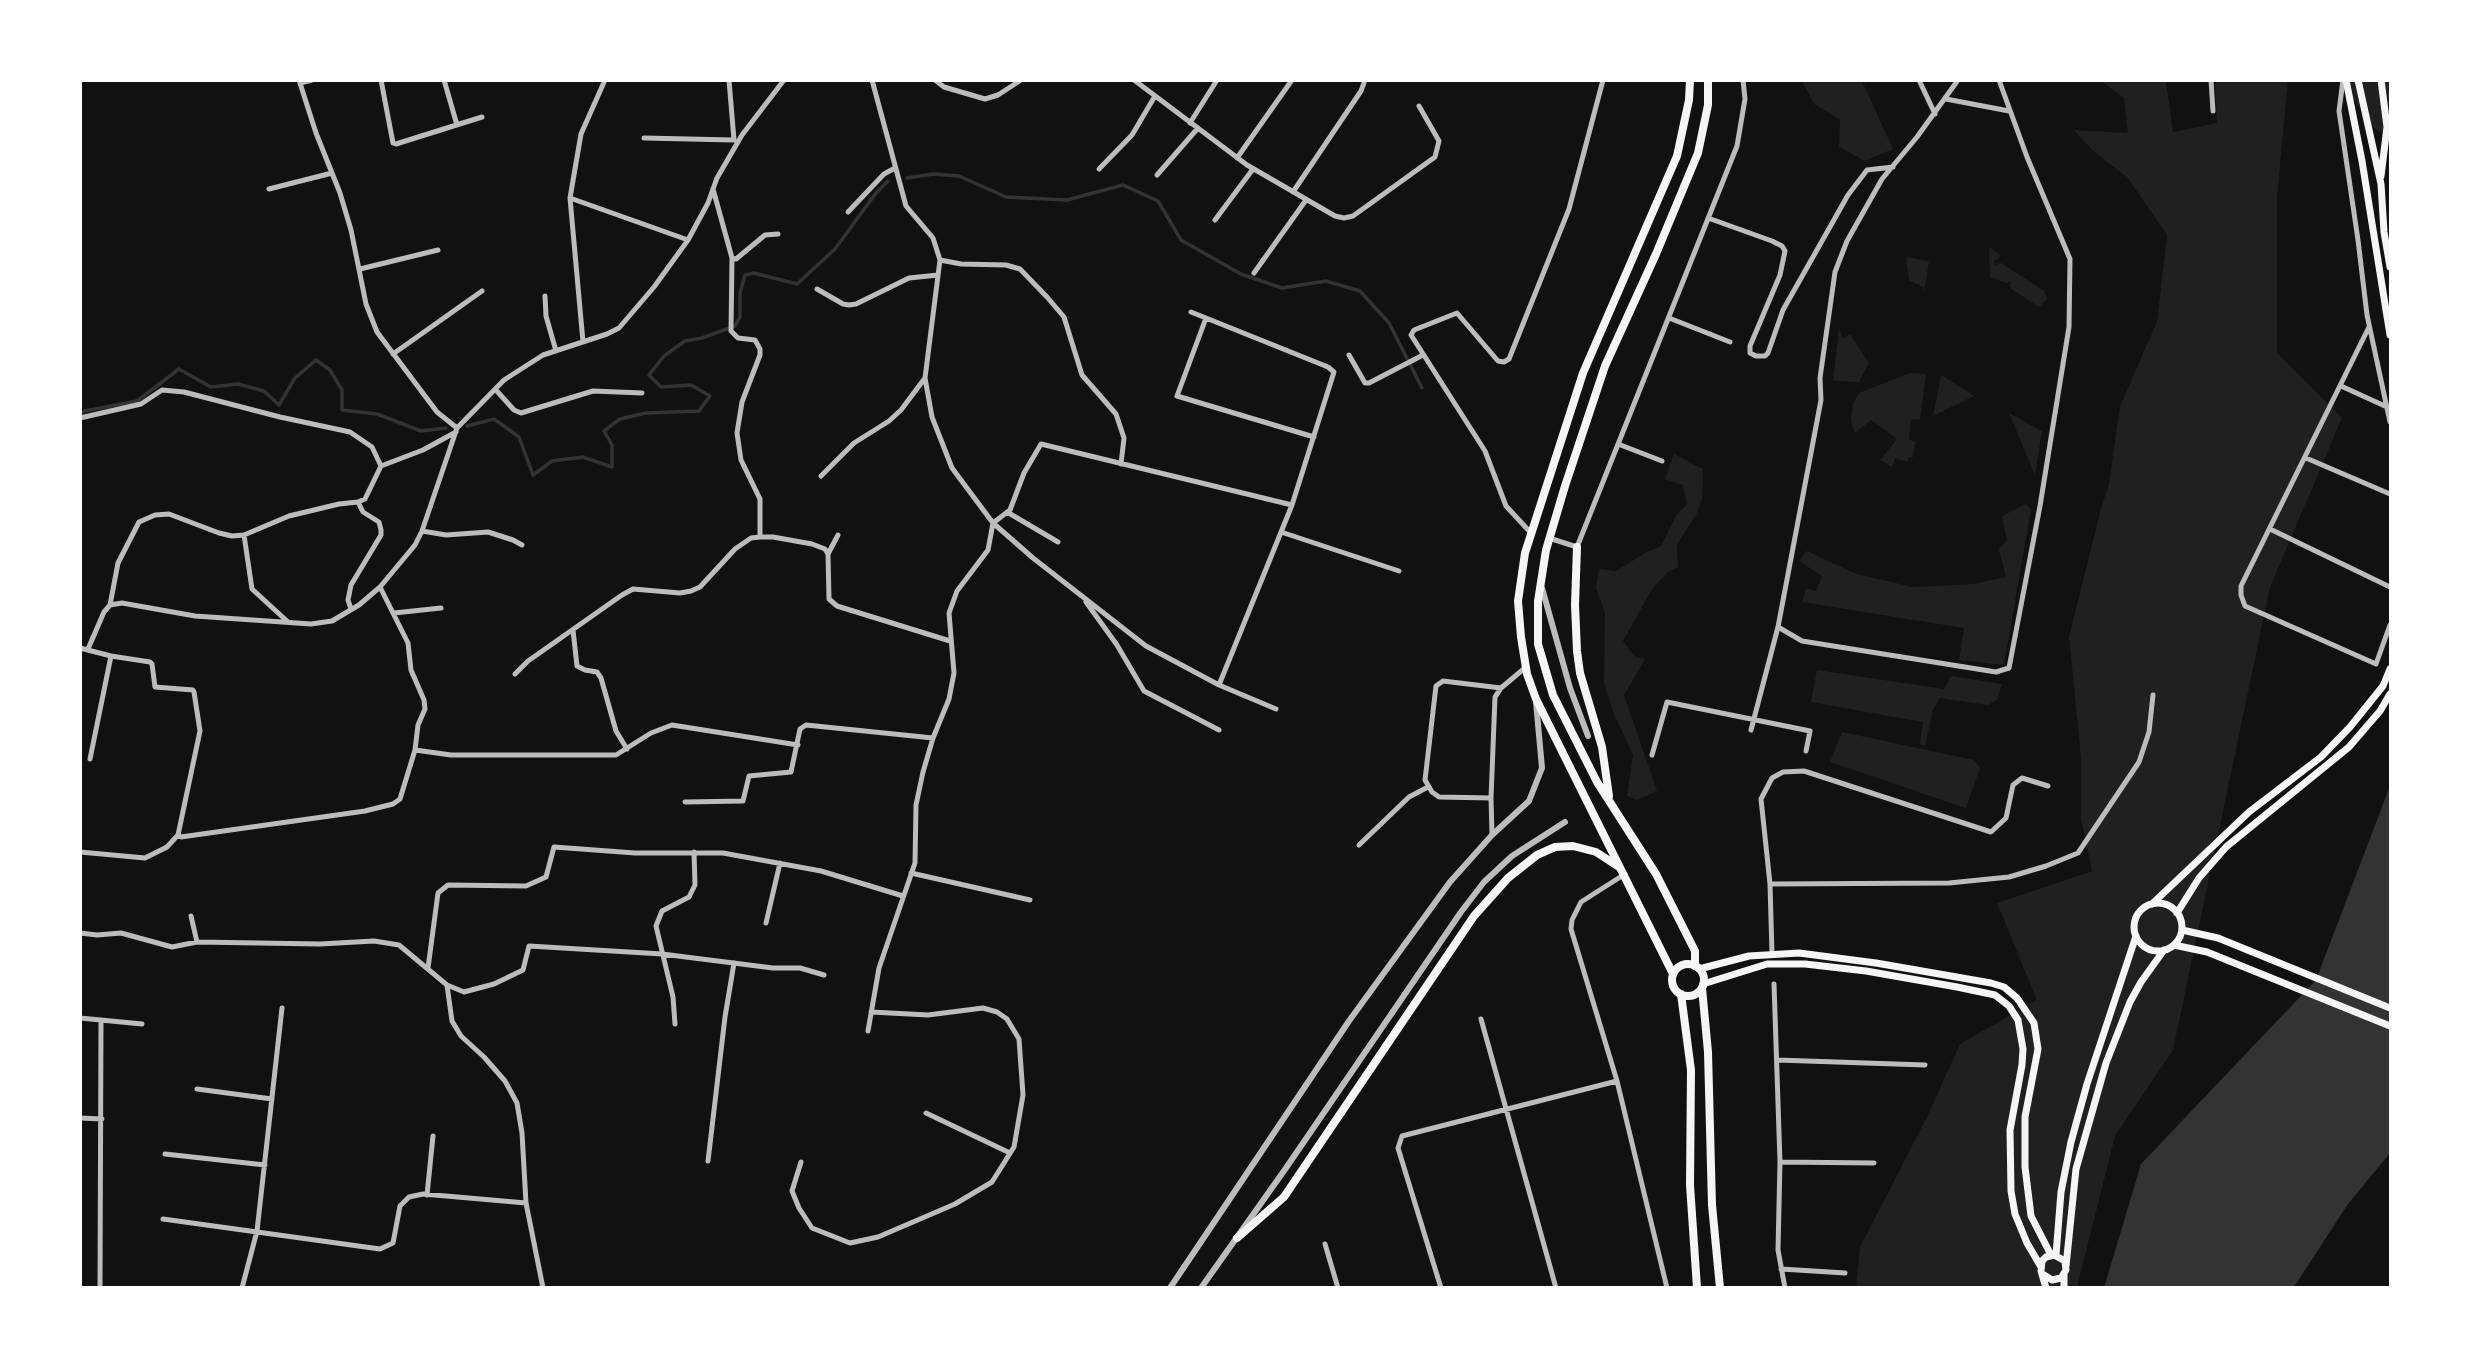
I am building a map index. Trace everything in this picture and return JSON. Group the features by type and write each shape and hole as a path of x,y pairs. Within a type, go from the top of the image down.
{"main road":[{"path":"1690,80 1689,100 1677,156 1583,373 1525,553 1518,601 1526,667 1536,699 1674,974 1673,985 1681,994 1691,1070 1690,1185 1697,1287"},
{"path":"1708,80 1708,105 1698,153 1605,366 1549,538 1538,601 1538,644 1553,695 1597,782 1656,874 1695,951 1697,968 1704,979 1712,1205 1720,1287"},
{"path":"2345,80 2362,162 2390,335"},
{"path":"2358,80 2381,184 2384,232 2390,267"},
{"path":"2381,80 2387,127 2381,184"},
{"path":"1577,547 1575,605 1580,673 1602,747 1606,784 1612,806"},
{"path":"2054,1255 2068,1153 2087,1084 2136,936 2134,924 2138,914 2152,904 2249,812 2321,757 2350,727 2382,686 2390,669"},
{"path":"2178,914 2199,878 2227,847 2349,747 2380,711 2390,694"},
{"path":"1237,1238 1284,1197 1474,916 1508,878 1537,855 1555,846 1573,846 1596,852 1623,871"},
{"path":"2064,1287 2076,1168 2106,1063 2136,992 2164,950 2174,945 2182,930 2178,914 2169,906 2152,904"},
{"path":"2182,930 2218,938 2390,1008"},
{"path":"2136,936 2147,948 2164,950"},
{"path":"2174,945 2207,953 2390,1026"},
{"path":"1674,974 1685,965 1697,968 1731,959 1800,953 1876,963 2004,987 2017,998 2034,1023 2038,1049 2025,1117 2025,1167 2031,1216 2054,1255 2065,1261 2065,1270 2056,1280 2044,1275"},
{"path":"1681,994 1694,995 1703,986 1767,964 1805,964 1866,971 1956,987 1995,995 2010,1006 2018,1020 2023,1049 2010,1130 2011,1191 2015,1214 2041,1266 2046,1287"},
{"path":"2041,1266 2042,1261 2054,1255"}],"street":[{"path":"312,80 300,82 351,230 366,304 377,332 437,412 456,430"},
{"path":"381,80 393,143 482,117"},
{"path":"444,80 457,125"},
{"path":"583,342 570,198 580,134 605,80"},
{"path":"729,80 734,149"},
{"path":"88,649 99,621 110,606 118,563 139,522 155,515 169,514 219,533 244,535 289,516 358,502 365,499 380,466 423,450 456,430 504,380 543,355 619,328 654,287 688,240 734,149 784,80"},
{"path":"872,80 906,206 933,238 940,260 925,379 932,417 952,468 993,523 1033,558 1146,646 1219,685 1276,709"},
{"path":"937,81 955,90 985,99 1021,80"},
{"path":"1135,80 1237,158 1306,200 1344,218 1353,216 1435,157 1439,141 1419,106"},
{"path":"1190,123 1217,80"},
{"path":"1237,158 1292,80"},
{"path":"1293,192 1361,91 1365,80"},
{"path":"1531,533 1506,506 1485,451 1412,338 1414,330 1457,313 1498,361 1509,359 1569,209 1603,80"},
{"path":"1549,538 1577,547 1737,146 1745,99 1744,80"},
{"path":"1919,80 1935,114"},
{"path":"1751,730 1778,626 1821,400 1820,377 1835,272 1861,213 1958,80"},
{"path":"1778,626 1802,641 1996,672 2009,668 2040,506 2069,327 2070,259 2009,111 1999,80"},
{"path":"2211,80 2213,111"},
{"path":"2345,80 2339,111 2369,327 2390,422"},
{"path":"1099,169 1132,135 1155,96"},
{"path":"1946,99 2009,111"},
{"path":"1157,175 1198,128"},
{"path":"644,138 733,140"},
{"path":"1708,218 1772,241 1782,246 1785,251 1780,275 1750,346 1750,352 1756,356 1765,356 1783,310 1848,195 1867,170 1893,167"},
{"path":"848,212 884,174 895,168"},
{"path":"1215,220 1254,169"},
{"path":"269,189 332,173"},
{"path":"713,189 732,258 730,328 738,338 755,340 760,349 742,402 737,433 741,460 760,499 760,537"},
{"path":"570,198 688,240"},
{"path":"1254,273 1306,200"},
{"path":"732,258 736,259 765,235 778,234"},
{"path":"360,269 438,250"},
{"path":"940,260 961,264 1006,264 1020,269 1054,304 1066,322 1082,375 1116,414 1124,438 1121,464"},
{"path":"817,289 849,305 909,278 938,275"},
{"path":"393,354 482,291"},
{"path":"545,296 546,316 556,351"},
{"path":"1191,312 1328,367 1334,372 1292,505 1219,685"},
{"path":"1206,318 1177,396 1314,437"},
{"path":"1669,318 1730,342"},
{"path":"2369,327 2241,586 2242,602 2245,606 2376,664 2390,625"},
{"path":"1349,355 1365,383 1382,379 1423,355"},
{"path":"821,476 854,443 901,411 925,379"},
{"path":"2340,386 2387,407"},
{"path":"495,389 514,410 521,413 593,391 642,393"},
{"path":"80,418 141,404 162,390 184,392 350,432 372,447 380,466"},
{"path":"110,606 122,603 195,616 311,624 332,621 380,587 415,545 456,430"},
{"path":"868,1031 879,968 915,863 916,805 933,738 949,699 954,673 949,613 957,591 988,550 993,523 1010,510 1024,473 1041,444 1292,505"},
{"path":"1618,444 1662,461"},
{"path":"2306,457 2390,494"},
{"path":"351,609 348,600 351,585 381,530 379,522 363,512 358,502"},
{"path":"1007,512 1058,542"},
{"path":"2270,529 2390,587"},
{"path":"422,531 446,535 488,531 522,545"},
{"path":"1281,533 1399,571"},
{"path":"244,535 252,589 288,622"},
{"path":"838,535 828,554 829,599 837,606 950,641"},
{"path":"514,674 528,660 634,589 680,593 700,587 735,549 751,538 773,537 812,544 825,549 828,554"},
{"path":"1541,582 1566,677 1588,736"},
{"path":"178,835 352,813 393,804 400,799 415,750 425,700 411,670 408,643 380,587"},
{"path":"1082,596 1117,645 1144,691 1219,730"},
{"path":"394,613 441,608"},
{"path":"573,630 578,666 597,672 601,678 617,731 627,749"},
{"path":"80,648 150,662 156,687 193,690 200,731 178,835 167,848 145,858 80,852"},
{"path":"90,759 111,656"},
{"path":"1492,835 1495,697 1501,688 1526,667"},
{"path":"1491,797 1439,797 1424,780 1436,686 1443,681 1501,688"},
{"path":"1770,884 1949,883 2009,877 2078,853 2139,762 2149,732 2153,695"},
{"path":"1170,1287 1349,1021 1450,882 1492,835 1529,801 1542,768 1536,699"},
{"path":"1652,755 1667,702 1810,731 1806,751"},
{"path":"415,750 451,755 616,755 651,733 672,725 798,745"},
{"path":"685,802 743,801 748,776 791,772 800,729 806,725 933,738"},
{"path":"1773,954 1770,884 1761,799 1772,778 1783,772 1804,771 1991,832 2006,818 2013,785 2022,778 2048,786"},
{"path":"1359,845 1409,797 1428,787"},
{"path":"1201,1287 1476,892 1513,856 1565,821"},
{"path":"428,968 438,893 448,885 526,886 546,877 554,847 635,853 723,853 821,871 903,896"},
{"path":"674,1024 673,997 656,926 662,911 689,897 695,885 694,852"},
{"path":"766,923 780,863"},
{"path":"1623,871 1581,902 1572,920 1572,929 1617,1081 1667,1287"},
{"path":"911,873 1030,900"},
{"path":"191,916 197,942"},
{"path":"80,933 121,933 172,947 197,942 320,944 374,941 399,946 447,985 464,992 494,984 523,970 529,946 662,954 773,968 800,968 824,975"},
{"path":"708,1161 724,1017 734,963"},
{"path":"1774,984 1780,1162 1778,1250 1786,1287"},
{"path":"447,985 452,1021 461,1036 505,1082 517,1102 522,1133 526,1203 543,1287"},
{"path":"242,1287 257,1231 282,1007"},
{"path":"801,1161 792,1191 799,1208 812,1228 850,1244 878,1237 955,1204 992,1182 1014,1147 1023,1095 1019,1039 1007,1019 997,1012 983,1008 928,1015 872,1012"},
{"path":"80,1018 142,1024"},
{"path":"1481,1019 1556,1287"},
{"path":"100,1287 101,1021"},
{"path":"1777,1060 1925,1065"},
{"path":"1441,1287 1398,1148 1402,1136 1617,1081"},
{"path":"198,1089 272,1099"},
{"path":"926,1113 1010,1153"},
{"path":"80,1118 102,1119"},
{"path":"427,1195 433,1136"},
{"path":"165,1154 265,1166"},
{"path":"1780,1162 1874,1163"},
{"path":"163,1219 380,1249 393,1243 400,1206 409,1197 427,1195 526,1203"},
{"path":"1325,1244 1338,1287"},
{"path":"1781,1269 1844,1273"}],"shaded area":[{"path":"1802,81 1862,81 1893,149 1865,161 1839,147 1840,120 1814,104"},
{"path":"2101,81 2166,81 2173,132 2217,123 2215,81 2288,81 2277,196 2277,353 2342,418 2270,587 2173,1050 2115,1136 2077,1287 1856,1288 1860,1247 1927,1117 1960,1044 2037,1000 1997,903 2092,871 2081,818 2081,758 2069,637 2109,484 2120,406 2157,322 2167,235 2128,178 2092,150 2074,130 2128,133 2124,98"},
{"path":"2390,81 2390,139 2374,128 2342,83"},
{"path":"1989,247 2001,255 1994,260 1995,265 2001,263 2044,291 2047,299 2039,307 2010,288 2009,281 2007,283 1990,277"},
{"path":"1906,257 1929,261 1924,292 1923,287 1909,280"},
{"path":"1839,329 1843,339 1850,334 1869,363 1859,382 1833,381"},
{"path":"1910,373 1926,374 1920,419 1911,419 1909,440 1915,441 1913,457 1908,457 1908,462 1895,458 1892,467 1880,460 1897,439 1871,420 1855,433 1851,420 1853,404 1859,393"},
{"path":"1941,375 1974,396 1933,416"},
{"path":"2009,413 2042,431 2035,475"},
{"path":"1674,454 1703,469 1702,500 1696,515 1677,544 1678,567 1668,572 1652,589 1623,641 1635,657 1645,659 1624,695 1657,791 1637,800 1627,796 1633,755 1613,712 1604,682 1605,613 1596,588 1599,569 1616,571 1661,546 1677,514 1687,505 1683,485 1665,479"},
{"path":"2026,504 2031,509 2004,665 1959,660 1964,628 1802,602 1806,588 1816,591 1822,576 1799,561 1807,551 1856,574 1913,587 1973,584 2006,577 1999,549 2007,541 2002,516"},
{"path":"1817,670 1944,689 1951,676 2002,684 1997,700 1988,705 1940,698 1933,710 1925,746 1920,744 1923,722 1811,702"},
{"path":"1842,732 1974,760 1980,768 1966,808 1830,762"},
{"path":"2390,786 2390,1153 2348,1204 2294,1287 2104,1288 2141,1164 2316,980"}],"waterway":[{"path":"907,178 933,174 959,176 1006,197 1067,200 1123,185 1158,201 1181,240 1241,274 1282,288 1326,281 1360,291 1389,323 1422,388"},
{"path":"467,426 494,419 519,437 533,475 552,461 583,457 612,467 612,445 604,431 620,419 646,413 699,411 710,396 691,385 661,387 649,375 664,356 685,341 735,326 740,317 740,293 745,275 754,273 797,284 835,249 888,181"},
{"path":"80,412 137,401 179,369 211,387 238,384 264,391 279,405 295,378 316,360 330,370 342,390 342,410 377,414 421,431 446,428"}]}
